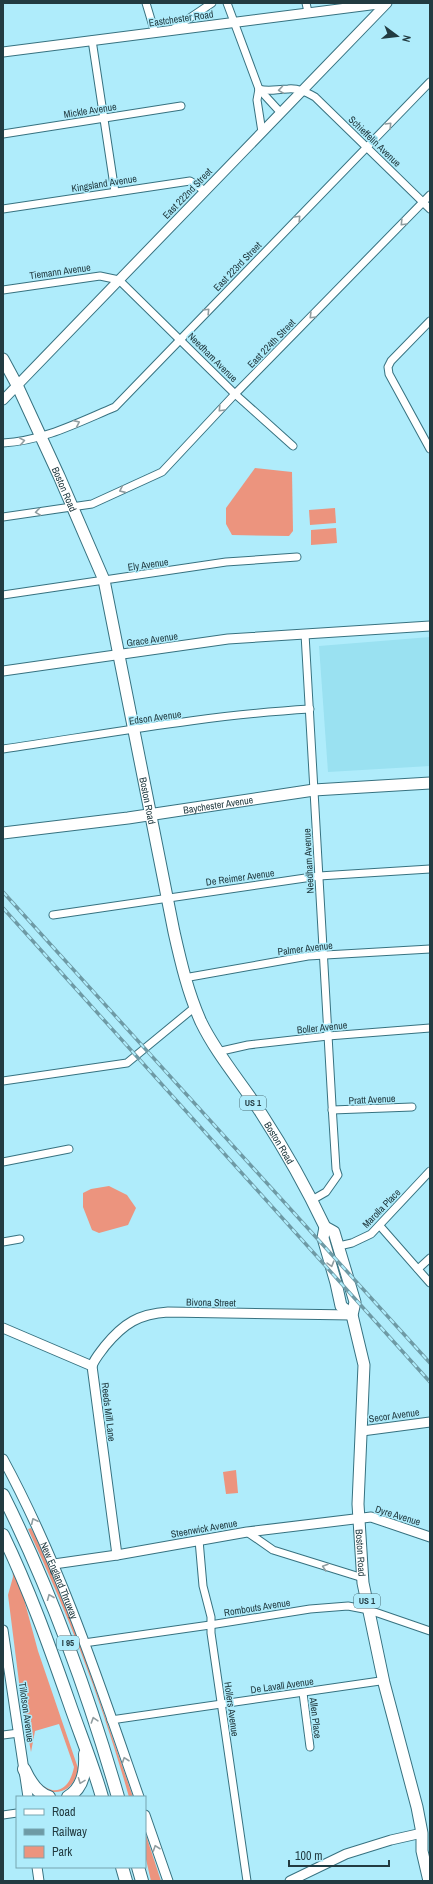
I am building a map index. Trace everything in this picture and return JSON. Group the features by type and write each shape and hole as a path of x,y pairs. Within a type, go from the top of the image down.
{"highway":[{"name":"New England Thruway","path":"3,1494 32,1554 60,1622 81,1680 118,1796"},
{"name":"I 95","path":"3,1535 39,1617 83,1737 102,1796"},
{"path":"68,1796 80,1786 84,1776 85,1763 83,1737"},
{"path":"24,1769 29,1780 39,1791 47,1796"},
{"path":"122,1868 126,1881"},
{"path":"138,1868 142,1881"}],"main road":[{"name":"Boston Road","path":"5,364 17,385 104,580 184,978 195,1007 217,1052 280,1144 312,1200 325,1227 334,1232 356,1302 352,1315 364,1365 358,1504 363,1578 384,1682 430,1847"},
{"name":"Baychester Avenue","path":"5,834 314,790 430,783"},
{"name":"Boston Road","path":"325,1227 323,1238 341,1306 352,1315"},
{"name":"Boston Road","path":"426,1833 422,1851 429,1881"}],"street":[{"path":"146,3 155,33"},
{"path":"172,30 212,3"},
{"path":"227,3 236,22 259,89 281,114"},
{"name":"Eastchester Road","path":"3,52 236,22 307,8 387,3"},
{"name":"East 222nd Street","path":"3,400 262,132 304,91 387,3"},
{"path":"92,40 115,192"},
{"name":"East 223rd Street","path":"3,443 24,441 60,431 115,407 430,82"},
{"path":"259,89 266,91 289,89 304,91"},
{"path":"259,89 257,100 262,132"},
{"name":"Schieffelin Avenue","path":"304,91 315,97 430,209"},
{"name":"Mickle Avenue","path":"3,134 181,106"},
{"name":"Kingsland Avenue","path":"3,210 190,181 205,191"},
{"name":"East 224th Street","path":"3,517 92,504 162,472 235,394 430,195"},
{"name":"Tiemann Avenue","path":"3,290 100,276 119,280"},
{"name":"Needham Avenue","path":"119,280 235,394 294,446"},
{"path":"430,321 391,361 388,369 430,449"},
{"name":"Ely Avenue","path":"3,595 226,562 297,557"},
{"path":"305,634 430,626"},
{"name":"Needham Avenue","path":"305,634 332,1110 338,1175 326,1192 312,1200"},
{"name":"Grace Avenue","path":"3,671 228,639 305,634"},
{"name":"Edson Avenue","path":"3,748 268,712 310,709"},
{"name":"De Reimer Avenue","path":"53,915 319,876 430,869"},
{"name":"Palmer Avenue","path":"184,978 324,955 430,949"},
{"path":"3,1081 127,1063 195,1007"},
{"name":"Boller Avenue","path":"217,1052 248,1045 328,1036 430,1028"},
{"name":"Pratt Avenue","path":"332,1110 412,1107"},
{"path":"3,1162 69,1149"},
{"name":"Marolla Place","path":"339,1246 361,1240 371,1234 430,1171"},
{"path":"380,1226 430,1283"},
{"path":"3,1242 20,1239"},
{"path":"418,1269 430,1258"},
{"name":"Bivona Street","path":"92,1366 95,1359 124,1326 148,1314 168,1312 352,1315"},
{"path":"3,1328 92,1366"},
{"name":"Reeds Mill Lane","path":"92,1366 117,1555"},
{"name":"Secor Avenue","path":"362,1431 430,1422"},
{"name":"New England Thruway","path":"3,1459 19,1487 54,1564 139,1796"},
{"name":"Dyre Avenue","path":"359,1518 371,1517 430,1537"},
{"name":"Steenwick Avenue","path":"54,1564 117,1555 247,1532 359,1518"},
{"path":"247,1532 273,1550 283,1554 363,1578"},
{"name":"Hollers Avenue","path":"199,1540 203,1586 208,1602 210,1625 247,1881"},
{"name":"Rombouts Avenue","path":"84,1643 310,1609 348,1606 369,1610 430,1631"},
{"name":"Tillotson Avenue","path":"3,1630 5,1654 19,1732 28,1796"},
{"name":"De Lavall Avenue","path":"111,1720 221,1703 303,1693 380,1681 384,1682"},
{"name":"Allen Place","path":"303,1693 310,1747"},
{"path":"3,1735 19,1732"},
{"path":"3,1815 16,1813"},
{"path":"146,1818 168,1881"},
{"path":"290,1881 346,1854 391,1840 426,1833"},
{"path":"37,1868 39,1881"}],"shaded area":[{"path":"430,637 430,766 328,772 319,646"}],"green space":[{"path":"255,468 292,472 293,531 289,536 232,535 226,524 226,508"},
{"path":"335,508 336,523 310,525 309,510"},
{"path":"336,528 337,543 311,545 311,530"},
{"path":"109,1186 127,1195 136,1208 128,1225 99,1233 92,1230 83,1207 83,1193 91,1189"},
{"path":"236,1470 238,1493 226,1494 223,1472"},
{"path":"31,1528 60,1586 133,1796 129,1796 108,1728 71,1627 28,1529"},
{"path":"12,1566 21,1588 38,1651 78,1768 73,1782 63,1791 53,1792 38,1785 40,1784 52,1790 65,1787 72,1776 74,1767 59,1724 35,1731 31,1752 21,1698 8,1595 13,1577"},
{"path":"146,1835 161,1881 151,1881 146,1859"}],"railway":[{"path":"3,892 430,1363"},
{"path":"3,908 430,1382"}]}
